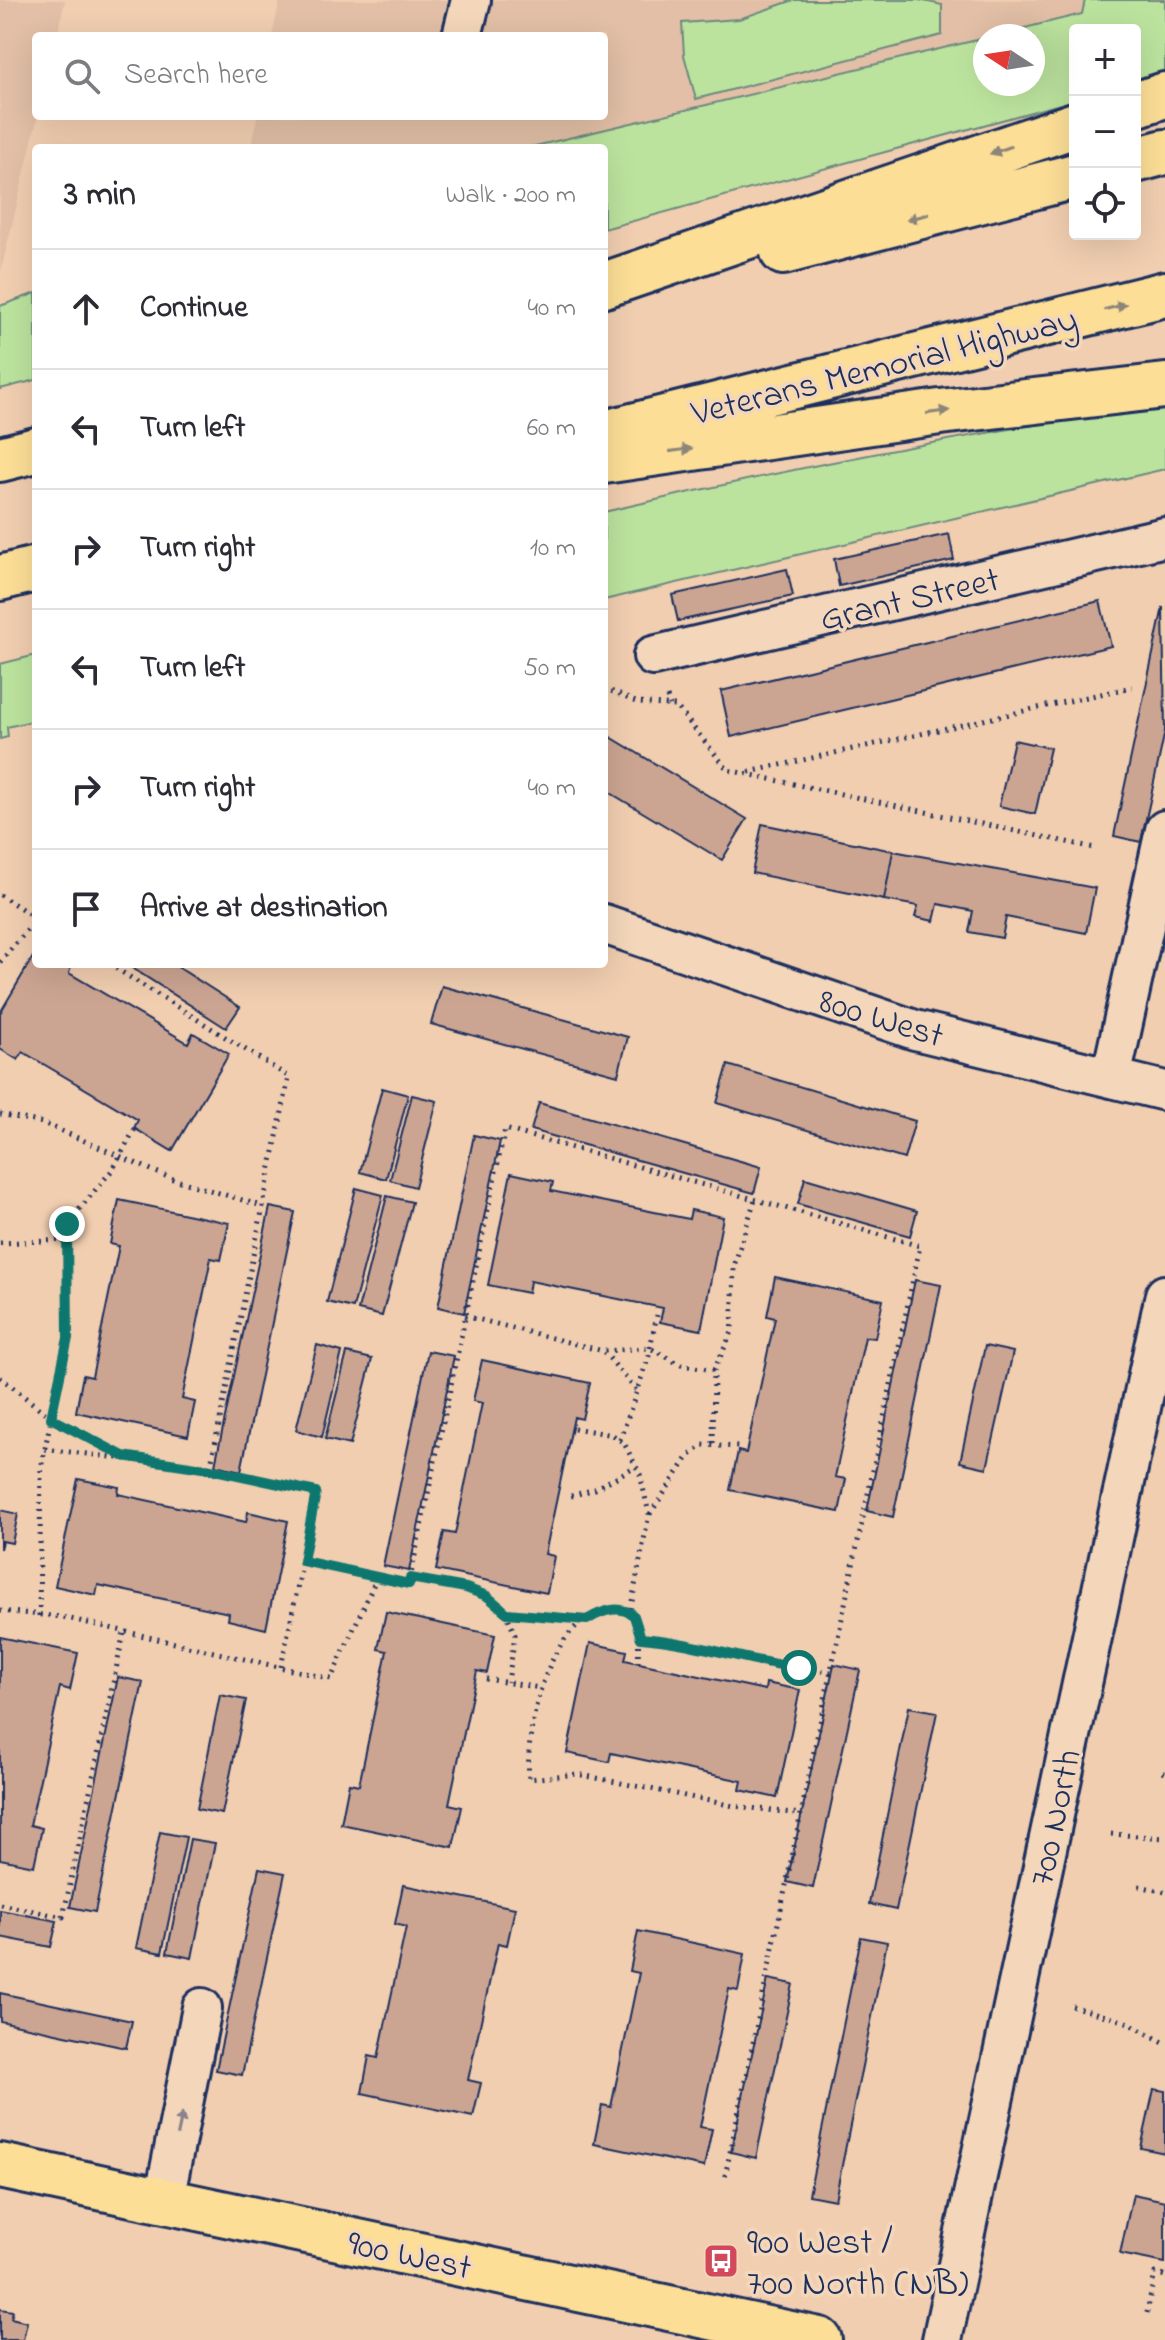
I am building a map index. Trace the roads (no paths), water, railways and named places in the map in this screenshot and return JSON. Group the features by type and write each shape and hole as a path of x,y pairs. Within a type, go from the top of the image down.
{"main road":[{"path":"1141,103 1165,95"},
{"path":"608,284 1069,127"},
{"path":"1141,158 1165,152"},
{"path":"608,298 1069,178"},
{"name":"Veterans Memorial Highway","path":"608,432 1165,294"},
{"path":"608,460 940,412 1165,386"},
{"path":"0,459 32,451"},
{"path":"0,578 32,570"},
{"name":"900 West","path":"0,2166 819,2340"}],"street":[{"path":"463,32 471,0"},
{"name":"Grant Street","path":"653,656 1165,537"},
{"path":"1111,1078 1165,830"},
{"name":"800 West","path":"608,925 915,1030 1165,1091"},
{"name":"700 North","path":"942,2340 1165,1295"},
{"path":"164,2200 202,2008"}],"place":[{"name":"900 West / 700 North (NB)","path":"721,2261"}]}
